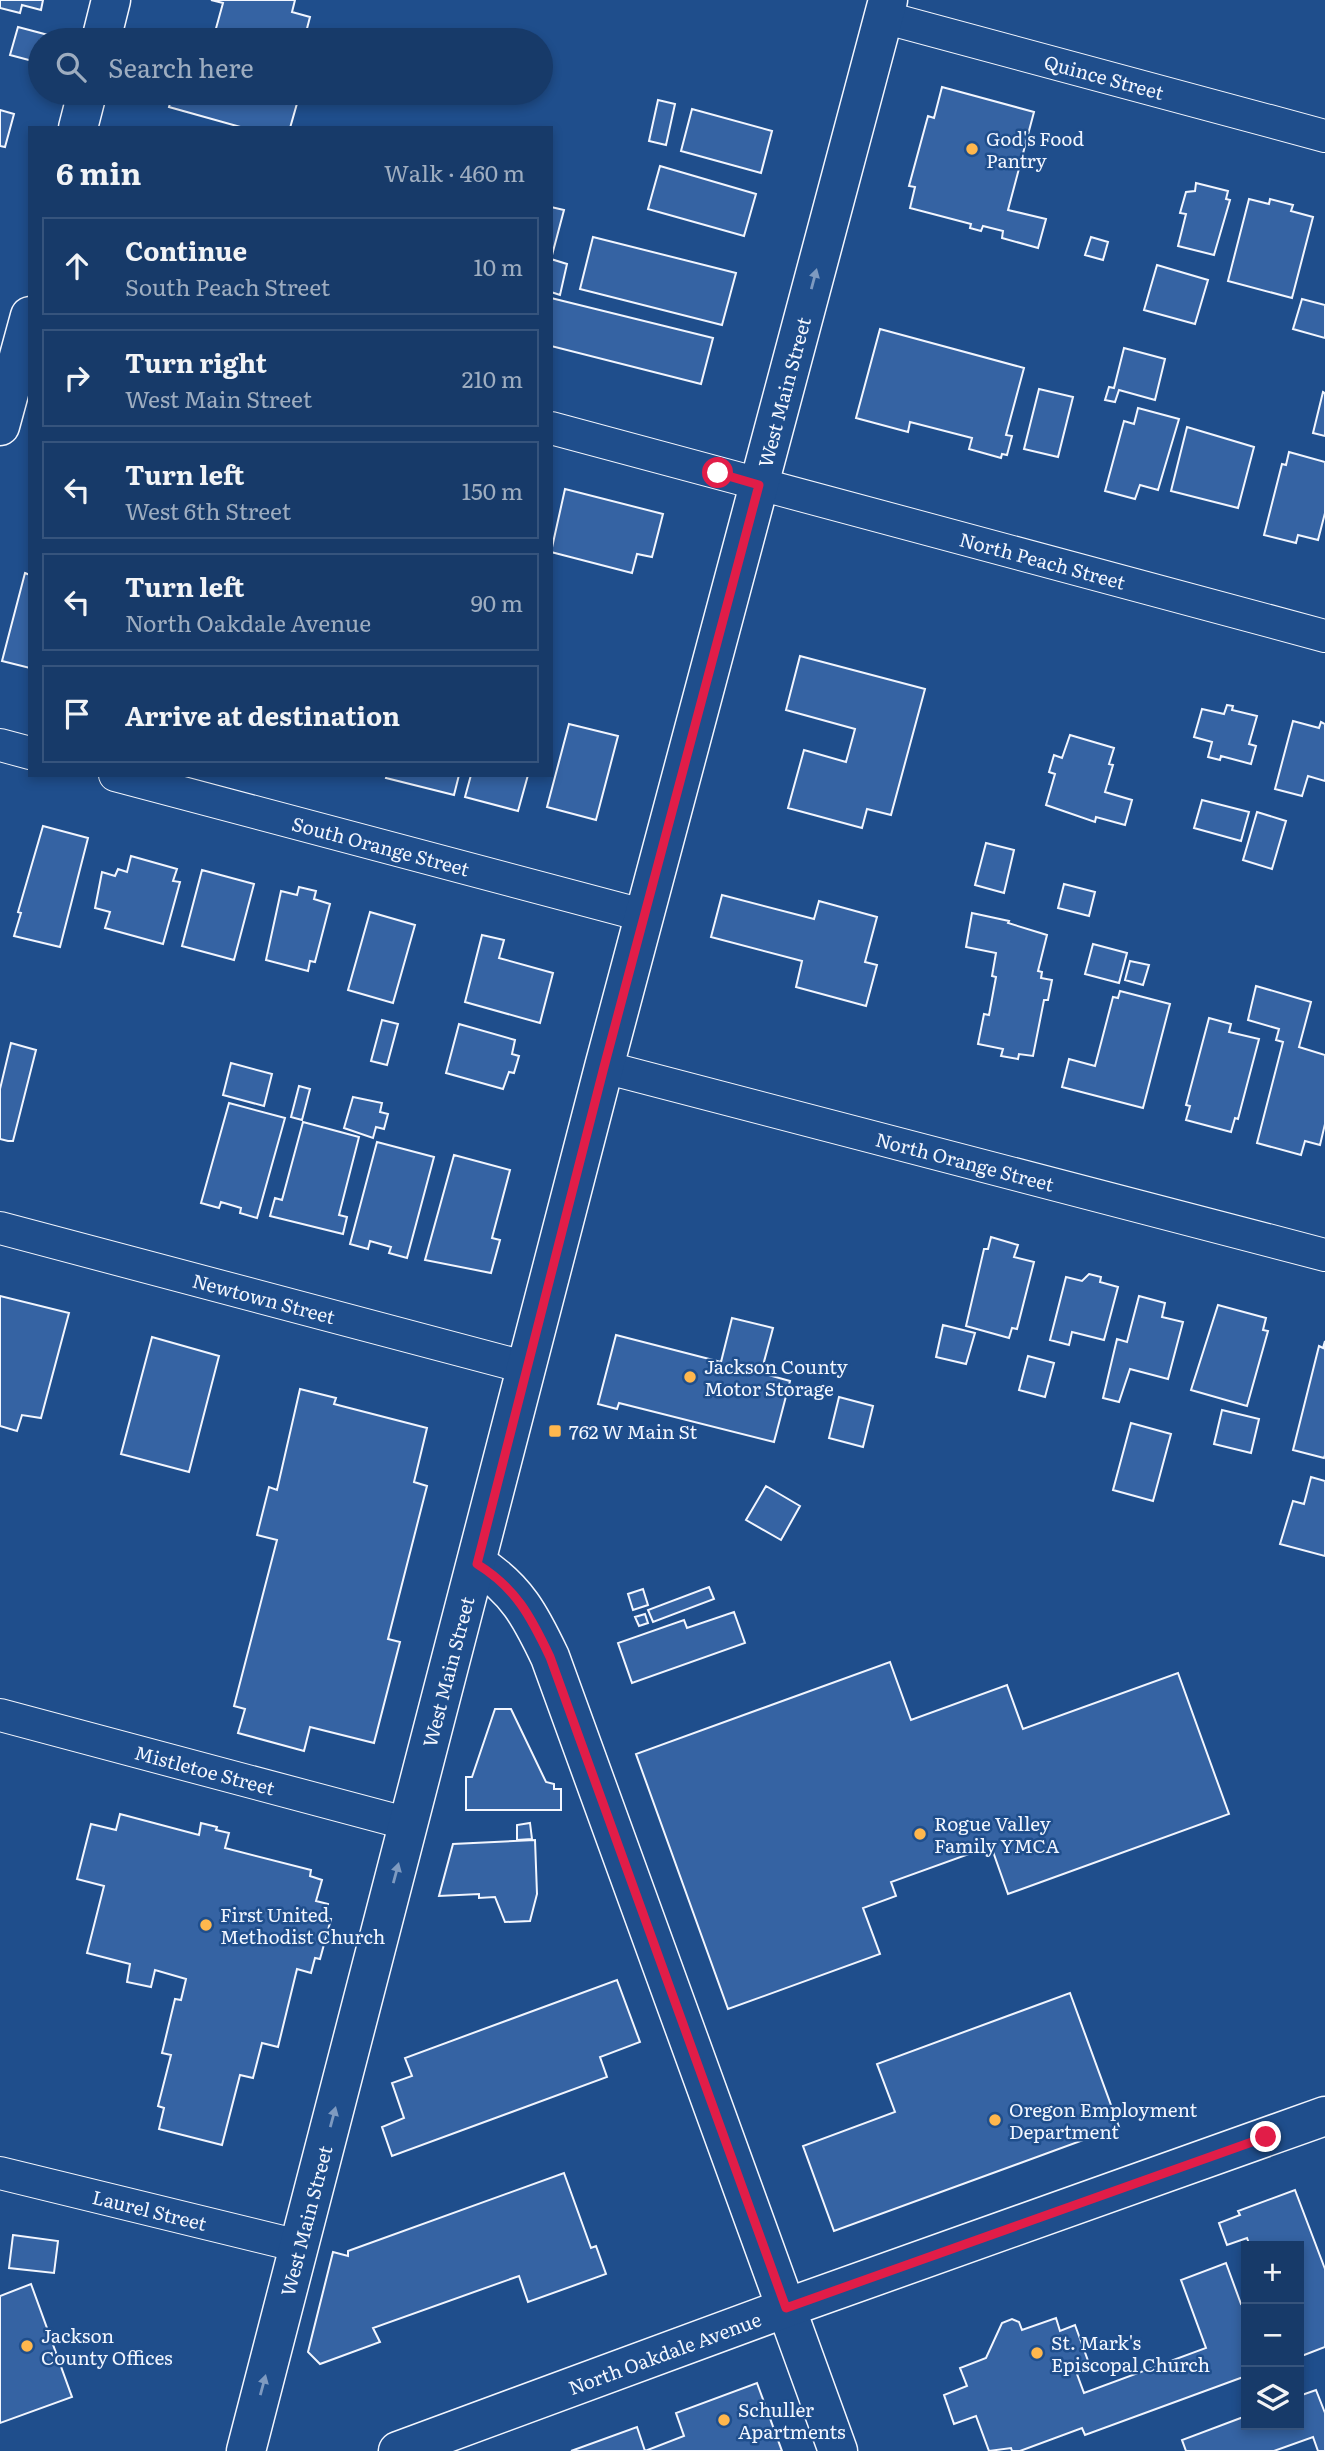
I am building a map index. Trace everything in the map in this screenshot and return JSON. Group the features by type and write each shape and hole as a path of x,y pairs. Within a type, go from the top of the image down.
{"main road":[{"path":"103,28 111,0"},
{"name":"West Main Street","path":"246,2451 604,1067 886,9"},
{"path":"79,126 84,105"},
{"path":"0,426 28,323"},
{"path":"477,1564 501,1578 530,1616 550,1657 838,2451"},
{"name":"North Oakdale Avenue","path":"398,2451 786,2308 1325,2116"}],"street":[{"name":"Quince Street","path":"886,9 1325,136"},
{"name":"North Peach Street","path":"553,429 1325,636"},
{"path":"0,745 28,752"},
{"name":"South Orange Street","path":"123,777 646,916"},
{"name":"North Orange Street","path":"604,1067 1325,1255"},
{"name":"Newtown Street","path":"0,1228 528,1368"},
{"name":"Mistletoe Street","path":"0,1715 409,1824"},
{"name":"Laurel Street","path":"0,2173 299,2246"}],"building":[{"path":"0,0 43,0 41,10 22,5 20,13 0,8"},
{"path":"211,0 295,0 292,12 310,17 307,28 216,28 223,3"},
{"path":"18,27 28,30 28,60 10,55"},
{"name":"God's Food Pantry","path":"942,87 1034,112 1008,210 1046,219 1038,248 1002,238 1003,231 983,226 981,231 970,228 971,224 910,208 915,187 909,186 928,116 934,118"},
{"path":"658,100 675,104 666,145 649,141"},
{"path":"297,105 291,126 237,126 169,107"},
{"path":"692,109 772,131 761,173 681,151"},
{"path":"0,110 14,114 5,147 0,146"},
{"path":"660,166 756,194 744,236 648,209"},
{"path":"1196,183 1228,191 1226,199 1230,200 1214,255 1178,246 1186,214 1180,213 1186,192 1195,191"},
{"path":"1249,199 1269,204 1270,199 1293,205 1291,211 1313,217 1292,298 1228,281"},
{"path":"553,207 564,210 553,251"},
{"path":"593,237 736,273 722,325 580,289"},
{"path":"1091,237 1108,242 1103,260 1085,255"},
{"path":"553,260 567,264 560,295 553,293"},
{"path":"1157,265 1208,280 1195,324 1144,310"},
{"path":"553,298 713,338 701,384 553,347"},
{"path":"1302,299 1325,305 1325,338 1293,329"},
{"path":"880,329 1024,368 1006,435 1012,436 1007,455 1002,454 1001,458 969,449 972,438 910,422 908,432 856,418"},
{"path":"1124,348 1165,359 1155,400 1119,390 1115,402 1105,400 1109,387 1114,388"},
{"path":"1039,389 1073,397 1058,457 1024,449"},
{"path":"1323,392 1325,393 1325,436 1313,433"},
{"path":"1138,408 1179,419 1158,490 1140,485 1135,499 1105,491 1124,421 1134,424"},
{"path":"1187,427 1254,447 1238,508 1171,491"},
{"path":"1289,452 1325,462 1325,513 1318,540 1298,535 1296,543 1264,535 1282,464 1286,465"},
{"path":"565,489 663,514 652,557 637,554 632,573 553,553"},
{"path":"25,573 28,574 28,668 2,661"},
{"path":"800,656 925,689 891,815 867,809 862,828 788,808 804,750 846,762 855,729 786,710"},
{"path":"1227,705 1233,706 1232,710 1257,716 1249,744 1256,746 1251,764 1221,756 1220,760 1208,757 1212,742 1194,737 1202,709 1224,714"},
{"path":"1293,721 1319,728 1321,722 1325,724 1325,781 1308,776 1302,796 1275,789"},
{"path":"569,724 618,736 596,820 547,807"},
{"path":"1070,735 1114,748 1109,764 1113,765 1105,792 1132,800 1125,825 1096,817 1095,822 1046,805 1055,774 1049,772 1054,755 1062,758"},
{"path":"386,777 458,777 454,795"},
{"path":"470,777 527,777 518,811 465,797"},
{"path":"1202,800 1249,812 1241,841 1194,828"},
{"path":"1257,812 1286,821 1272,869 1243,860"},
{"path":"43,826 88,838 60,947 14,936 21,913 18,912"},
{"path":"986,843 1014,850 1004,893 975,885"},
{"path":"131,856 177,869 173,881 180,882 163,944 105,928 110,912 95,908 102,872 115,876 118,869 127,872"},
{"path":"202,870 254,884 234,960 182,946"},
{"path":"1064,884 1095,892 1089,916 1058,908"},
{"path":"299,887 316,891 314,899 330,904 315,962 310,961 308,971 266,960 281,891 297,895"},
{"path":"722,895 814,919 819,901 877,917 865,962 877,965 866,1006 796,987 802,961 711,937"},
{"path":"370,912 415,925 393,1003 348,990"},
{"path":"972,913 1009,921 1008,923 1047,935 1038,971 1042,972 1041,978 1052,980 1048,1000 1044,1000 1033,1056 1019,1054 1018,1059 1001,1056 1003,1049 978,1044 984,1014 989,1015 996,977 992,976 996,953 966,947"},
{"path":"482,935 504,940 499,958 553,973 540,1023 465,1002"},
{"path":"1093,944 1127,953 1119,983 1085,974"},
{"path":"1130,961 1149,965 1143,985 1125,980"},
{"path":"1256,986 1311,1002 1299,1047 1325,1055 1325,1124 1320,1145 1305,1141 1301,1155 1257,1143 1283,1042 1276,1040 1279,1029 1248,1020"},
{"path":"1120,991 1170,1004 1143,1108 1062,1087 1069,1059 1095,1066 1113,997 1118,998"},
{"path":"1209,1018 1231,1024 1229,1032 1259,1039 1238,1119 1235,1118 1231,1132 1186,1120 1190,1106 1186,1105"},
{"path":"382,1020 398,1024 387,1065 371,1061"},
{"path":"459,1024 515,1040 512,1054 519,1056 514,1073 509,1072 503,1089 446,1073"},
{"path":"11,1043 36,1050 13,1141 8,1141 0,1139 0,1089"},
{"path":"231,1063 272,1074 264,1106 223,1095"},
{"path":"299,1086 310,1089 302,1120 291,1117"},
{"path":"353,1097 382,1103 380,1112 388,1114 384,1129 376,1127 373,1138 344,1128"},
{"path":"229,1103 285,1118 257,1218 240,1213 241,1208 221,1202 219,1208 201,1203"},
{"path":"303,1122 359,1137 339,1215 347,1217 343,1234 270,1216 275,1198 282,1200"},
{"path":"377,1142 434,1157 407,1258 389,1253 391,1247 370,1241 368,1249 350,1244"},
{"path":"454,1155 510,1170 492,1238 500,1240 491,1273 425,1260"},
{"path":"991,1237 1018,1245 1014,1257 1034,1262 1017,1329 1012,1328 1009,1338 966,1326 984,1249 988,1249"},
{"path":"1089,1274 1101,1277 1100,1282 1118,1287 1104,1340 1072,1332 1069,1345 1050,1340 1066,1277 1082,1281"},
{"path":"0,1296 69,1313 41,1418 22,1415 17,1431 0,1426"},
{"path":"1139,1296 1165,1303 1162,1317 1183,1322 1168,1379 1130,1369 1119,1402 1103,1398 1117,1339 1127,1342"},
{"path":"1218,1305 1266,1318 1263,1330 1268,1331 1247,1406 1191,1390"},
{"name":"Jackson County Motor Storage","path":"732,1318 773,1328 761,1373 790,1381 774,1442 619,1403 617,1409 598,1404 616,1335 721,1362"},
{"path":"943,1325 975,1333 966,1364 936,1357"},
{"path":"152,1337 219,1356 189,1472 121,1454"},
{"path":"1325,1341 1324,1458 1293,1450 1319,1346 1323,1348"},
{"path":"1028,1356 1054,1363 1045,1397 1019,1390"},
{"path":"300,1389 336,1398 334,1404 427,1428 414,1482 427,1486 388,1639 400,1642 374,1743 310,1727 304,1751 238,1733 245,1709 234,1706 277,1540 257,1535 269,1487 277,1490"},
{"path":"839,1397 873,1406 863,1447 829,1438"},
{"path":"1222,1410 1259,1419 1251,1453 1214,1444"},
{"path":"1131,1423 1171,1434 1153,1501 1113,1490"},
{"path":"1311,1477 1325,1481 1325,1556 1280,1544 1293,1501 1304,1504"},
{"path":"766,1486 800,1506 781,1540 746,1520"},
{"path":"709,1587 714,1599 653,1622 648,1610"},
{"path":"643,1589 648,1605 633,1610 628,1594"},
{"path":"734,1612 745,1643 632,1683 618,1643 684,1620 687,1628"},
{"path":"645,1614 648,1623 639,1626 635,1617"},
{"name":"Rogue Valley Family YMCA","path":"890,1662 911,1720 1007,1685 1023,1729 1178,1673 1229,1814 1008,1894 991,1846 891,1882 896,1896 863,1908 880,1954 728,2009 636,1754"},
{"path":"495,1709 511,1709 546,1782 554,1784 554,1789 561,1789 561,1810 466,1810 466,1777 472,1777"},
{"path":"120,1814 199,1835 201,1823 217,1827 216,1830 229,1833 225,1848 311,1870 310,1876 322,1880 316,1901 328,1904 325,1918 331,1919 320,1959 315,1958 311,1973 297,1969 278,2047 262,2043 253,2078 240,2075 222,2145 159,2129 164,2108 158,2106 171,2055 162,2053 175,1999 181,2000 186,1979 155,1970 151,1987 127,1982 130,1964 87,1953 104,1886 77,1879 91,1824 116,1830"},
{"path":"530,1823 532,1839 517,1840 517,1825"},
{"path":"535,1840 537,1894 530,1921 505,1922 495,1897 479,1898 479,1894 439,1896 453,1844"},
{"path":"617,1980 640,2042 600,2057 607,2077 392,2156 382,2127 404,2118 392,2083 412,2076 405,2058"},
{"name":"Oregon Employment Department","path":"1070,1993 1119,2127 834,2231 803,2146 895,2112 877,2064"},
{"path":"564,2173 591,2248 596,2246 606,2274 528,2302 519,2276 373,2328 380,2342 320,2364 308,2352 333,2252 348,2256 348,2251"},
{"path":"1295,2190 1325,2269 1325,2347 1304,2355 1304,2241 1248,2241 1247,2238 1227,2245 1219,2223 1240,2215 1238,2211"},
{"path":"13,2235 58,2241 54,2273 9,2268"},
{"name":"St. Mark's Episcopal Church","path":"1226,2263 1241,2304 1241,2378 1085,2435 1082,2428 1020,2451 1012,2451 1011,2448 989,2451 976,2416 954,2424 944,2395 967,2386 960,2368 986,2358 1002,2323 1012,2319 1019,2322 1022,2330 1056,2318 1060,2331 1075,2325 1091,2369 1077,2374 1084,2393 1206,2348 1181,2280"},
{"name":"Jackson County Offices","path":"31,2284 72,2397 0,2423 0,2296"},
{"name":"Schuller Apartments","path":"757,2383 782,2451 645,2451 684,2436 676,2413"},
{"path":"1316,2390 1325,2413 1325,2451 1318,2451 1313,2437 1274,2451 1186,2451 1182,2440 1241,2418 1241,2430 1304,2430 1304,2394"},
{"path":"637,2427 645,2451 571,2451"}],"place":[{"name":"God's Food Pantry","path":"972,149"},
{"name":"Jackson County Motor Storage","path":"690,1377"},
{"name":"762 W Main St","path":"555,1431"},
{"name":"Rogue Valley Family YMCA","path":"920,1834"},
{"name":"First United Methodist Church","path":"206,1925"},
{"name":"Oregon Employment Department","path":"995,2120"},
{"name":"Jackson County Offices","path":"27,2346"},
{"name":"St. Mark's Episcopal Church","path":"1037,2353"},
{"name":"Schuller Apartments","path":"724,2420"}],"route":[{"path":"718,473 759,485 604,1067 477,1564 501,1578 530,1616 550,1657 786,2308 1266,2137"}]}
